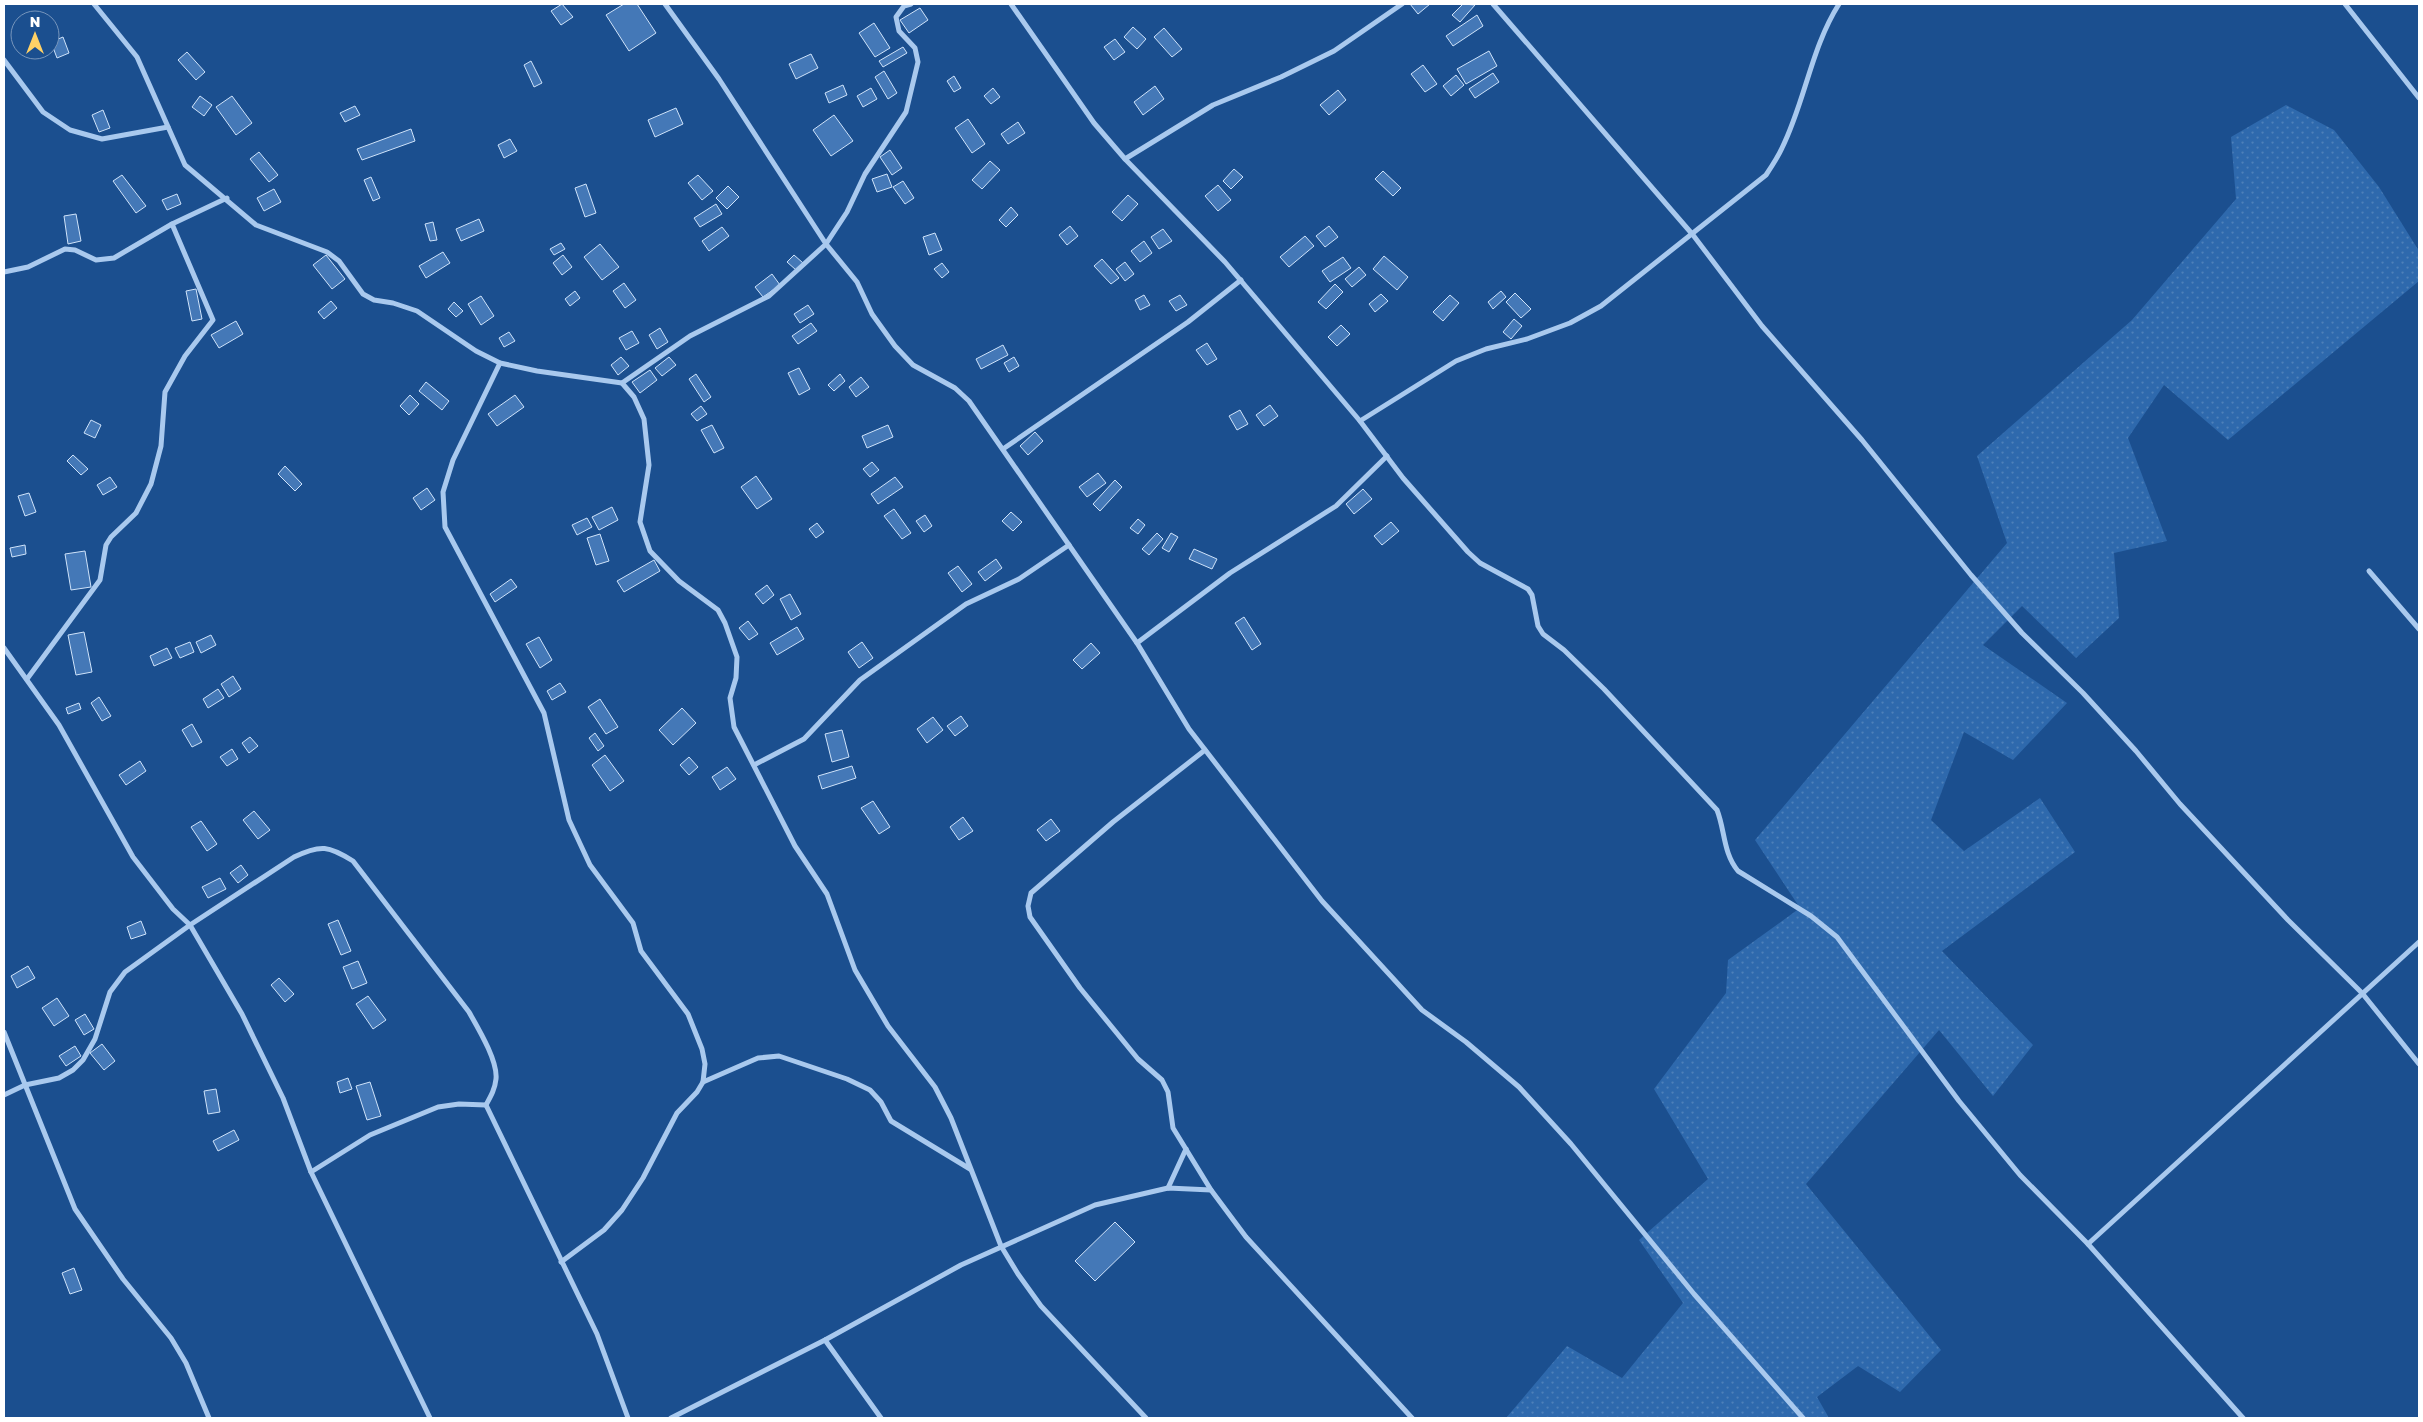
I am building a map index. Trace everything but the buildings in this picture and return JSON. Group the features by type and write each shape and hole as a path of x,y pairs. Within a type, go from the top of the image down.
{"street":[{"path":"94,4 137,57 185,165 227,198 256,225 327,252 340,261 364,294 374,300 393,303 417,311 476,351 500,363 537,371 622,383 634,397 644,419 650,464 640,522 650,551 679,581 718,610 725,623 737,657 736,678 730,698 734,727 795,846 827,894 855,970 888,1026 935,1087 951,1118 1001,1246 1041,1306 1146,1418"},
{"path":"666,4 725,87 826,244 857,282 872,314 895,346 913,365 955,388 969,401 1137,643 1205,750 1322,901 1422,1010 1466,1042 1526,1094 1571,1144 1694,1294 1803,1418"},
{"path":"622,383 690,336 769,296 826,244 847,212 865,174 906,112 918,62 915,48 899,31 896,17 904,6 911,4"},
{"path":"1011,4 1094,123 1125,159 1241,280 1360,422 1403,478 1468,552 1480,563 1528,589 1532,595 1538,626 1543,634 1564,650 1604,689 1717,810 1723,824 1725,844 1730,862 1738,871 1811,916 1837,937 1959,1101 2020,1175 2088,1244 2243,1418"},
{"path":"1125,159 1213,105 1281,77 1334,51 1402,4"},
{"path":"1493,4 1693,235 1768,332 1862,440 1971,575 2022,633 2123,736 2180,804 2288,920 2362,993 2419,1064"},
{"path":"1360,422 1456,361 1486,348 1535,336 1570,323 1601,306 1693,235 1766,175 1783,148 1813,60 1831,17 1839,4"},
{"path":"2345,4 2419,98"},
{"path":"4,60 43,112 70,130 102,139 168,128"},
{"path":"4,272 28,267 66,249 75,250 96,260 114,258 172,224 227,198"},
{"path":"26,679 100,580 106,545 111,537 136,513 152,484 161,446 166,392 186,356 214,320 172,224"},
{"path":"1003,449 1188,322 1241,280"},
{"path":"500,363 453,460 444,492 445,527 544,712 570,820 590,865 633,923 641,951 688,1014 702,1049 705,1064 703,1082 697,1092 677,1113 643,1178 622,1210 604,1230 562,1262"},
{"path":"1137,643 1230,573 1336,506 1387,456"},
{"path":"754,764 804,739 860,680 966,604 1019,579 1069,545"},
{"path":"2369,571 2419,629"},
{"path":"4,648 59,725 133,857 173,909 190,925 242,1014 279,1090 312,1172 430,1418"},
{"path":"1205,750 1090,841 1031,894 1028,906 1030,917 1080,988 1138,1059 1162,1080 1168,1092 1173,1128 1211,1190 1246,1237 1412,1418"},
{"path":"4,1095 24,1085 59,1078 73,1070 83,1060 95,1039 110,992 125,972 190,925 294,857 312,849 333,849 354,861 469,1012 479,1028 496,1076 494,1090 486,1105"},
{"path":"2088,1244 2419,942"},
{"path":"4,1032 76,1209 123,1279 171,1338 186,1362 209,1418"},
{"path":"703,1082 758,1058 779,1056 870,1090 881,1102 891,1121 971,1169"},
{"path":"312,1172 370,1135 438,1107 460,1104 486,1105"},
{"path":"486,1105 598,1334 628,1418"},
{"path":"1168,1188 1186,1149"},
{"path":"671,1418 825,1340 1001,1246 1095,1205 1168,1188 1211,1190"},
{"path":"825,1340 881,1418"}],"shaded area":[{"path":"2286,105 2334,130 2379,187 2419,251 2419,281 2228,440 2164,385 2128,438 2167,541 2114,553 2119,618 2076,658 2022,606 1983,645 2067,703 2013,760 1964,732 1931,820 1964,851 2040,798 2075,852 1942,951 2033,1045 1993,1096 1939,1030 1806,1184 1941,1350 1900,1392 1858,1366 1817,1397 1829,1418 1506,1418 1567,1346 1622,1378 1683,1303 1639,1240 1708,1179 1654,1089 1726,993 1728,960 1800,908 1755,840 2007,543 1977,456 2132,320 2236,199 2231,137"}]}
